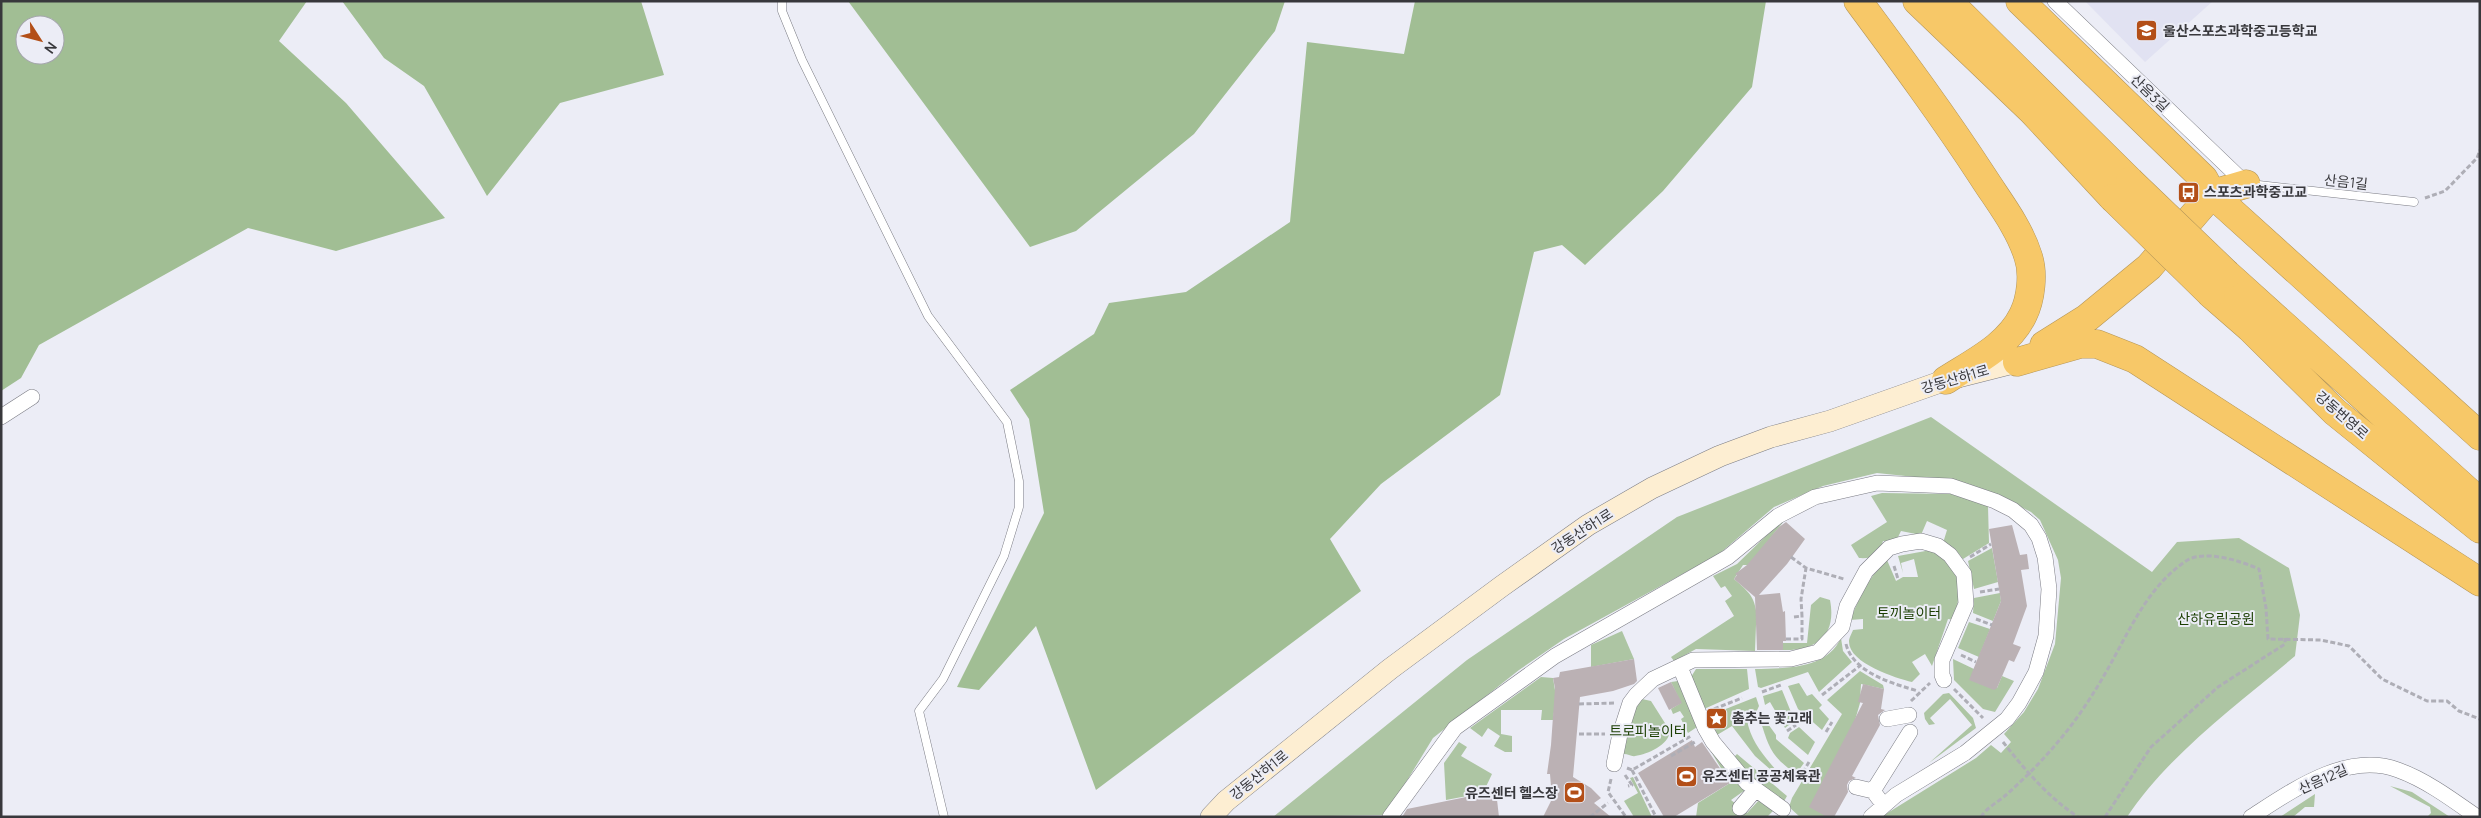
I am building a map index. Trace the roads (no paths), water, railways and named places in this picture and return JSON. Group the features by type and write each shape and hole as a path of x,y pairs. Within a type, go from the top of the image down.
{"highway":[{"path":"1858,1 1941,112 2018,230 2029,257 2030,294 2024,314 2015,330 1998,347 1946,380"},
{"path":"1917,1 2033,112 2122,190 2219,284"},
{"path":"1948,1 2122,190"},
{"path":"2020,1 2204,179 2212,194 2480,436"},
{"path":"2017,362 2087,318 2149,267 2212,194 2246,184"},
{"name":"강동번영로","path":"2219,284 2480,502"},
{"name":"강동번영로","path":"2219,284 2250,328 2335,412 2480,529"},
{"path":"2017,362 2080,344 2097,344 2135,359 2480,582"}],"street":[{"name":"산음3길","path":"2055,1 2246,184"},
{"name":"강동산하1로","path":"1211,817 1226,802 1390,669 1588,525 1652,488 1720,456 1770,437 1830,421 1946,380 2017,362"},
{"path":"1,417 32,397"},
{"path":"1390,817 1455,728 1555,656 1728,556 1778,516 1815,497 1877,483 1951,486 1995,501 2012,510 2031,525 2039,538 2045,557 2048,589 2046,636 2036,672 2019,703 1996,731 1965,753 1882,805 1871,817"},
{"path":"1614,764 1620,734 1630,703 1653,679 1693,660 1791,659 1818,652 1842,627 1847,606 1866,571 1875,559 1889,548 1902,544 1921,541 1938,546 1958,564 1964,574 1966,604 1942,660 1944,680"},
{"path":"1680,667 1703,734 1747,783 1783,809"},
{"path":"1887,719 1909,715"},
{"path":"1873,791 1910,732"},
{"name":"산음12길","path":"2251,817 2329,774 2355,765 2369,765 2390,767 2410,774 2477,817"},
{"path":"1856,787 1873,791 1882,805"},
{"path":"1740,808 1756,789"}],"lane":[{"path":"782,1 782,11 802,60 928,316 1008,422 1019,481 1019,507 1004,556 943,679 919,711 944,817"},
{"name":"산음1길","path":"2246,184 2414,202"}],"place":[{"name":"울산스포츠과학중고등학교","path":"2147,31"},
{"name":"스포츠과학중고교","path":"2188,192"},
{"name":"춤추는 꽃고래","path":"1716,718"},
{"name":"유즈센터 공공체육관","path":"1686,776"},
{"name":"유즈센터 헬스장","path":"1574,793"}],"park label":[{"name":"토끼놀이터","path":"1909,613"},
{"name":"산하유림공원","path":"2216,619"},
{"name":"트로피놀이터","path":"1648,731"}]}
